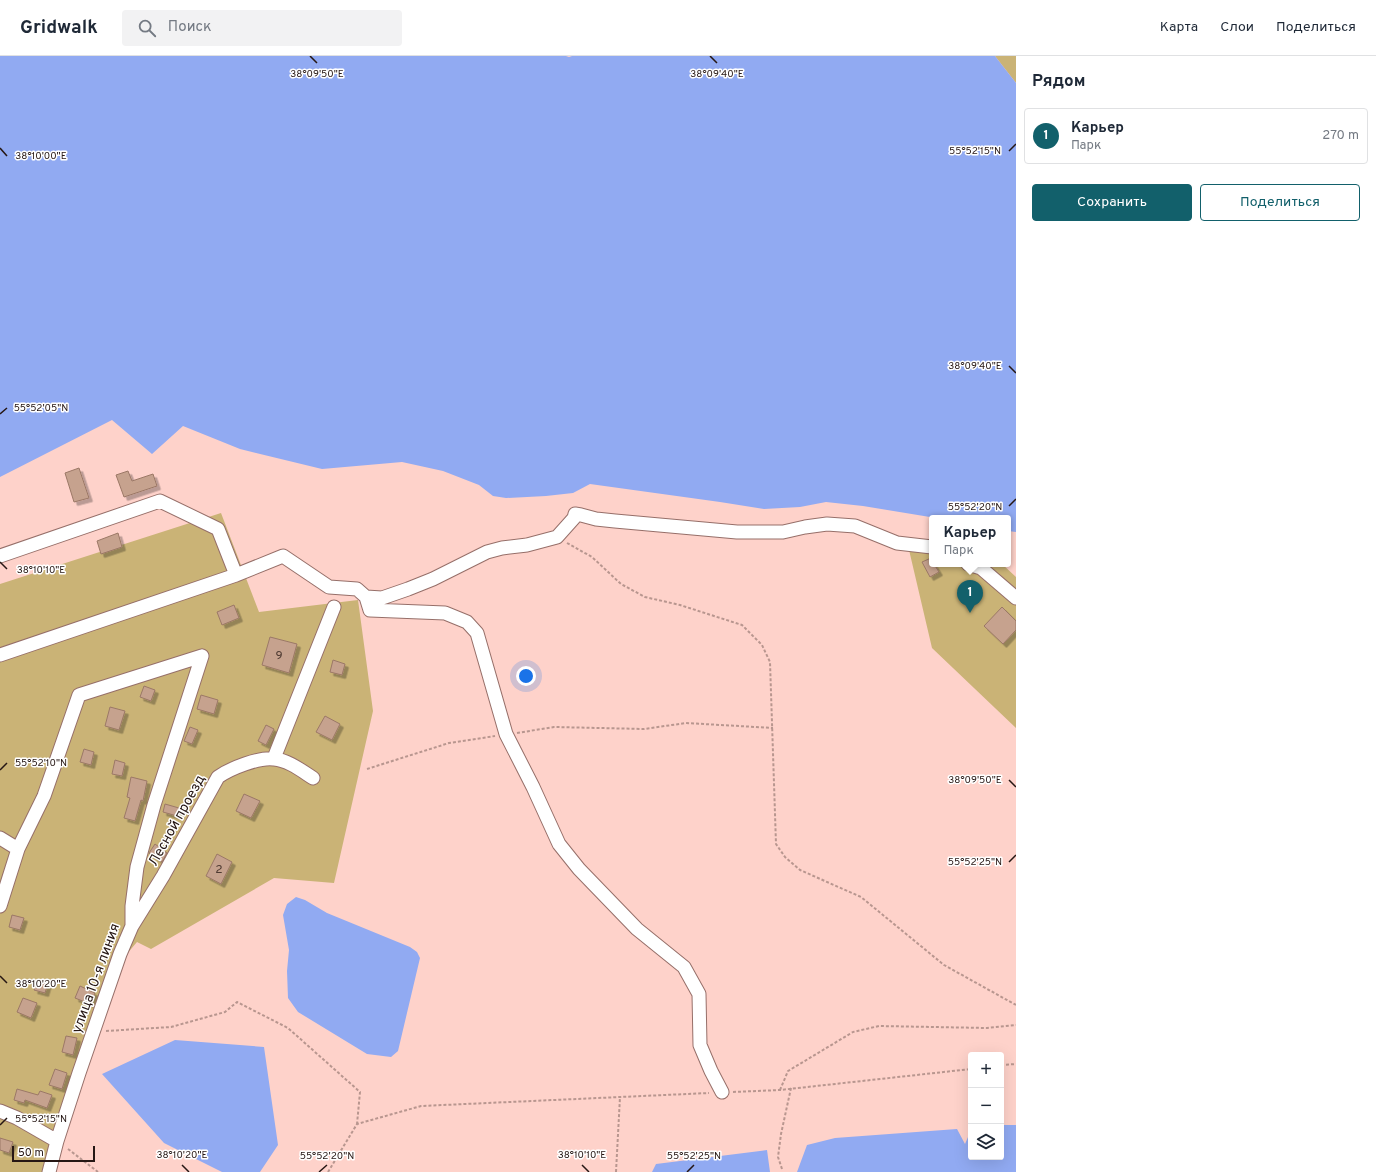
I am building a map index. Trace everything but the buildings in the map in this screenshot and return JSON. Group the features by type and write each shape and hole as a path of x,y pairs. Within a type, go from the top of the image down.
{"street":[{"path":"0,556 160,501 218,529 236,575"},
{"path":"366,597 382,598 408,590 487,552 502,548 527,545 557,537 574,518 575,514 596,519 737,532 782,532 827,524 855,526 897,543 929,547"},
{"path":"0,655 236,575 283,556 329,587 357,589 366,597 370,610 445,613 467,622 477,633 506,734 533,787 559,844 578,870 637,928 684,967 699,994 700,1045 722,1092"},
{"path":"978,567 981,568 1016,598"},
{"path":"313,778 283,761 274,758 334,608"},
{"name":"улица 10-я линия","path":"18,849 44,796 79,695 202,656 169,756 137,867 132,906 132,926 120,954 93,1032 57,1141 49,1172"},
{"name":"Лесной проезд","path":"132,926 218,777 227,771 242,765 274,758"},
{"path":"0,838 18,849 0,906"},
{"path":"0,1112 17,1118 57,1141"}],"path":[{"path":"557,537 592,558 621,584 645,597 680,605 742,625 762,645 770,662 776,844 785,857 800,870 860,897 944,965 1016,1005"},
{"path":"367,769 449,743 554,727 644,729 686,723 773,728"},
{"path":"93,1032 171,1027 225,1012 237,1002 288,1028 360,1092 357,1124 328,1172"},
{"path":"780,1090 788,1071 853,1032 879,1026 987,1028 1016,1025"},
{"path":"1004,1066 1016,1064"},
{"path":"357,1124 421,1106 780,1090 968,1069"},
{"path":"782,1168 778,1157 781,1134 791,1088"},
{"path":"616,1172 620,1097"},
{"path":"57,1141 98,1172"}],"shaded area":[{"path":"995,56 1016,56 1016,83"},
{"path":"221,513 259,612 358,600 373,711 334,883 274,878 151,949 137,942 103,982 46,1172 0,1172 0,584"},
{"path":"906,537 929,541 929,567 1005,567 1016,577 1016,728 932,648"}],"water":[{"path":"0,56 995,56 1016,83 1016,532 1011,531 1011,515 929,515 929,517 863,506 826,502 800,507 764,509 590,484 573,493 506,498 493,496 479,485 443,471 402,462 322,469 240,449 183,426 152,454 112,420 0,477"},
{"path":"296,897 305,900 327,913 410,947 417,952 420,958 398,1051 391,1057 367,1054 298,1012 288,998 287,971 289,950 283,915 287,904"},
{"path":"175,1040 264,1047 278,1145 260,1172 222,1172 164,1143 102,1074"},
{"path":"1004,1125 1016,1125 1016,1172 797,1172 807,1145 835,1138 957,1129 965,1144 968,1137 968,1160 1004,1160"},
{"path":"767,1150 770,1172 652,1172 656,1164"}],"place":[{"name":"Карьер","path":"970,613"}]}
